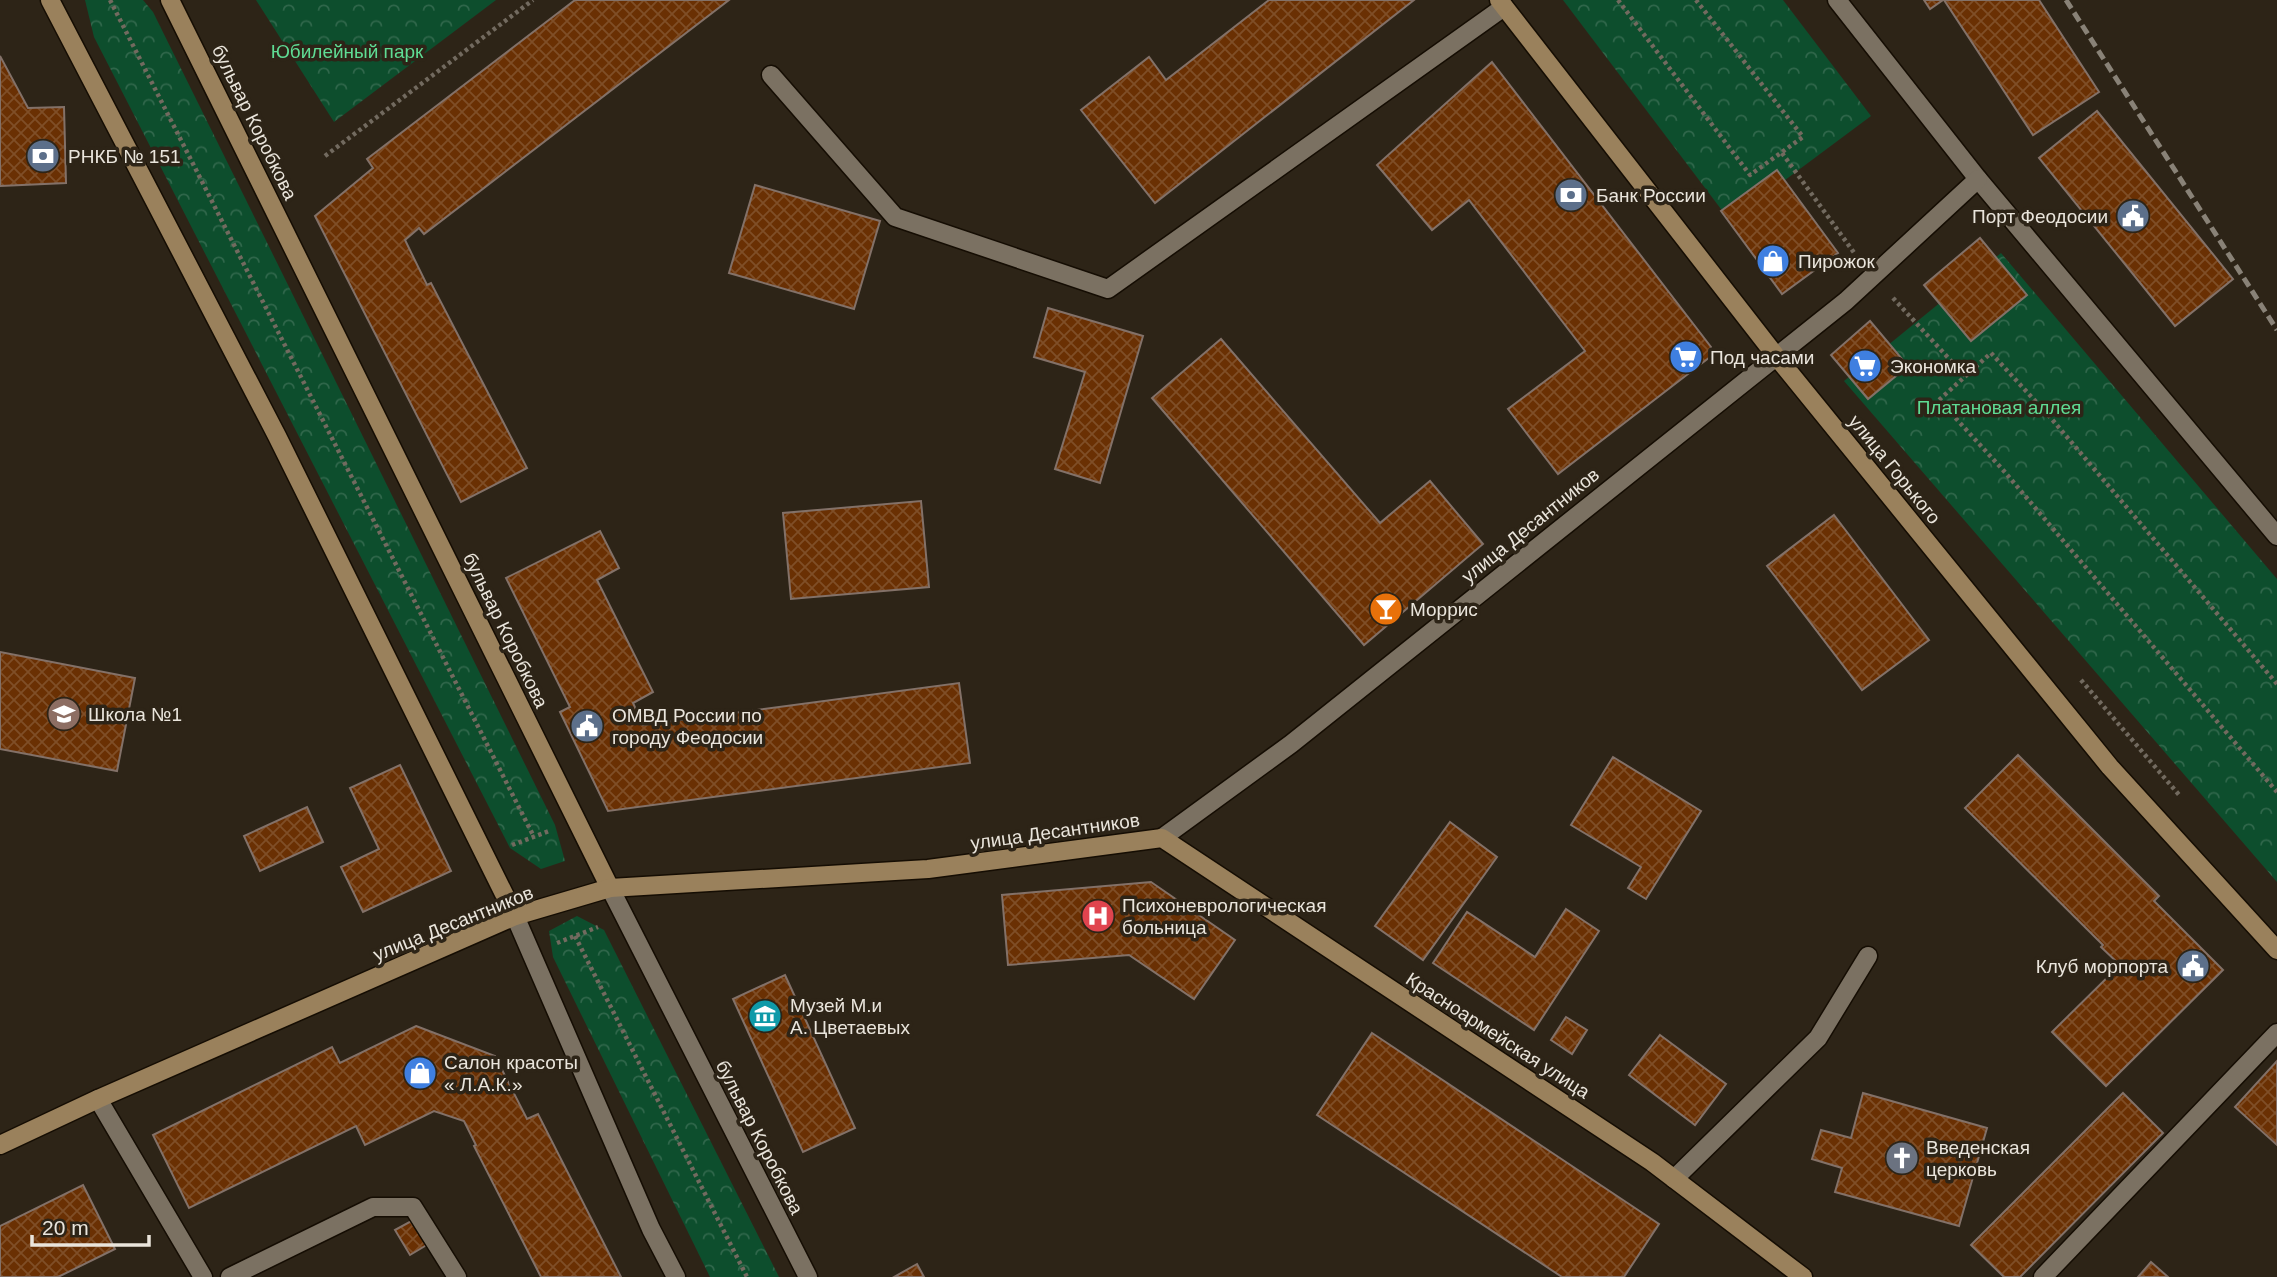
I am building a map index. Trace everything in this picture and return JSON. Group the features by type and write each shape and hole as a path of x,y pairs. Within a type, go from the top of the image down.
{"main road":[{"path":"50,0 277,436 515,916"},
{"name":"бульвар Коробкова","path":"170,0 610,888"},
{"name":"улица Горького","path":"1501,3 1776,356 2109,767 2277,950"},
{"name":"улица Десантников","path":"0,1145 515,916 610,888 928,869 1162,838"},
{"name":"Красноармейская улица","path":"1162,838 1641,1154 1803,1277"}],"street":[{"path":"1837,0 1978,179 2277,536"},
{"path":"771,75 895,217 1108,289 1501,3"},
{"name":"улица Десантников","path":"1162,838 1291,744 1846,301 1978,179"},
{"name":"бульвар Коробкова","path":"610,888 808,1277"},
{"path":"515,916 651,1229 676,1277"},
{"path":"1674,1179 1818,1038 1868,956"},
{"path":"2043,1277 2277,1033"},
{"path":"99,1100 203,1277"},
{"path":"230,1277 373,1207 413,1207 457,1277"}],"path":[{"path":"110,0 534,836"},
{"path":"325,156 533,0"},
{"path":"1618,0 1750,175 1803,137 1696,0"},
{"path":"1782,153 1872,277"},
{"path":"1906,312 1965,376"},
{"path":"2277,684 2050,417 1991,353 1939,400 2003,470 2277,792"},
{"path":"2079,678 2187,804"},
{"path":"485,855 576,820"},
{"path":"532,954 625,917"},
{"path":"575,936 747,1277"}],"green space":[{"path":"85,0 143,0 153,12 555,825 565,861 541,869 510,848 94,37"},
{"name":"Юбилейный парк","path":"256,0 496,0 334,122"},
{"path":"1563,0 1783,0 1871,116 1730,221"},
{"name":"Платановая аллея","path":"2001,253 2277,579 2277,882 1844,381"},
{"path":"577,916 604,930 779,1277 710,1277 553,957 549,931"}],"building":[{"path":"575,0 729,0 424,234 419,228 405,240 427,285 431,283 527,468 461,502 315,216 373,168 367,159"},
{"path":"1269,0 1414,0 1155,203 1081,110 1149,57 1166,80"},
{"path":"1924,0 1943,0 1930,9"},
{"path":"1944,0 2039,0 2099,92 2033,135"},
{"path":"0,56 28,108 64,107 66,183 0,186"},
{"path":"1492,62 1711,347 1710,357 1558,474 1508,409 1585,351 1469,200 1432,230 1377,165"},
{"path":"2097,111 2233,279 2175,326 2039,158"},
{"path":"1777,170 1838,253 1782,294 1721,211"},
{"path":"755,185 880,221 854,309 729,273"},
{"path":"1980,238 2027,295 1971,341 1924,285"},
{"path":"1048,308 1143,336 1100,483 1055,469 1085,372 1034,357"},
{"path":"1870,321 1908,366 1868,399 1831,355"},
{"path":"1221,339 1380,523 1430,481 1483,544 1364,645 1152,398"},
{"path":"921,501 929,587 791,599 783,513"},
{"path":"1834,515 1929,640 1862,690 1767,566"},
{"path":"600,531 619,568 597,580 653,692 633,703 643,725 959,683 970,763 608,811 560,712 570,707 506,578"},
{"name":"Школа №1","path":"0,652 135,678 117,771 0,749"},
{"path":"2018,755 2159,896 2154,901 2223,970 2106,1086 2052,1032 2120,965 1965,808"},
{"path":"1613,757 1701,811 1646,899 1628,888 1641,867 1571,825"},
{"path":"400,765 451,871 363,912 341,867 379,849 350,788"},
{"path":"307,807 323,842 260,871 244,836"},
{"path":"1450,822 1497,857 1423,960 1375,926"},
{"path":"1151,882 1235,940 1194,999 1129,955 1008,965 1002,895"},
{"path":"1566,909 1599,931 1534,1030 1433,963 1467,912 1535,957"},
{"path":"785,975 855,1128 803,1152 733,999"},
{"path":"1566,1017 1587,1030 1572,1054 1551,1040"},
{"path":"416,1026 495,1056 527,1119 538,1114 621,1277 541,1277 464,1121 434,1111 365,1145 356,1126 189,1208 153,1135 332,1047 340,1063"},
{"path":"1372,1033 1659,1224 1624,1277 1562,1277 1317,1115"},
{"path":"1660,1035 1726,1084 1695,1125 1629,1075"},
{"path":"2277,1061 2277,1145 2235,1107"},
{"path":"1863,1093 1987,1128 1959,1226 1835,1192 1842,1168 1812,1159 1821,1130 1851,1138"},
{"path":"2123,1093 2163,1133 2020,1277 2004,1277 1971,1245"},
{"path":"83,1185 115,1249 58,1277 0,1277 0,1226"},
{"path":"415,1219 430,1243 410,1255 395,1230"},
{"path":"2151,1262 2168,1277 2138,1277"},
{"path":"917,1264 924,1277 894,1277"}],"railway":[{"path":"2066,0 2277,330"}],"place":[{"name":"РНКБ № 151","path":"43,156"},
{"name":"Банк России","path":"1571,195"},
{"name":"Порт Феодосии","path":"2133,216"},
{"name":"Пирожок","path":"1773,261"},
{"name":"Под часами","path":"1686,357"},
{"name":"Экономка","path":"1865,366"},
{"name":"Моррис","path":"1386,609"},
{"name":"Школа №1","path":"64,714"},
{"name":"ОМВД России по городу Феодосии","path":"587,726"},
{"name":"Психоневрологическая больница","path":"1098,916"},
{"name":"Клуб морпорта","path":"2193,966"},
{"name":"Музей М.и А. Цветаевых","path":"765,1016"},
{"name":"Салон красоты « Л.А.К.»","path":"420,1073"},
{"name":"Введенская церковь","path":"1902,1158"}]}
